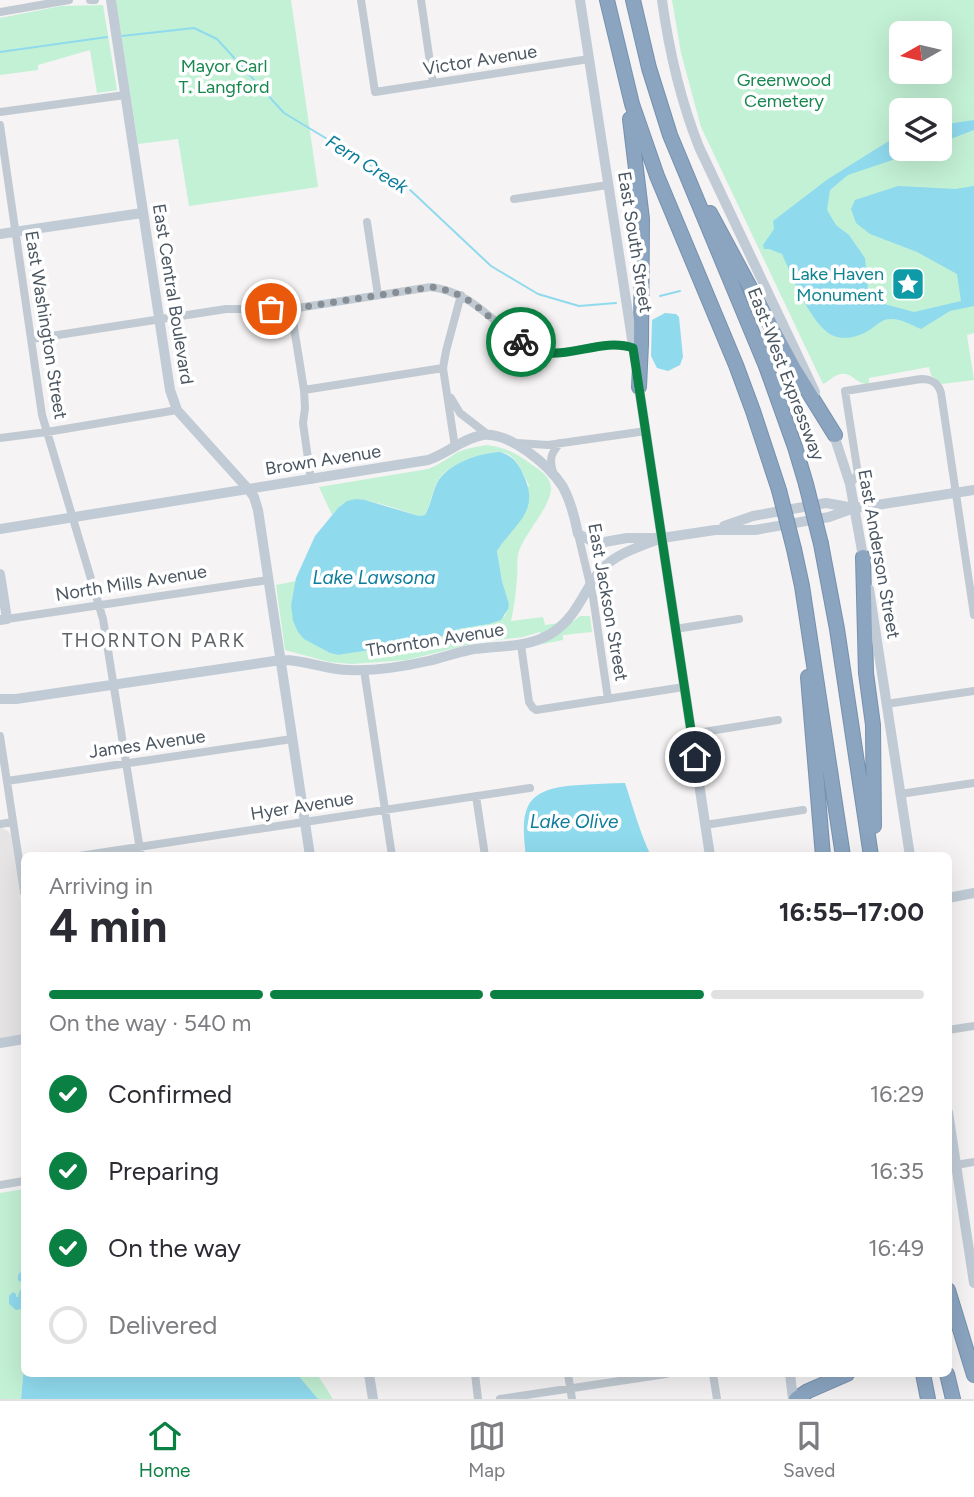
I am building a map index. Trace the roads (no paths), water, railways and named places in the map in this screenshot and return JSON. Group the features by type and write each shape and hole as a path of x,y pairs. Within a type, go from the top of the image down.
{"highway":[{"path":"607,0 626,79 657,176 736,365 779,490 794,549 808,626 842,852"},
{"name":"East-West Expressway","path":"634,0 659,103 677,155 766,366 806,484 821,544 837,629 872,852"},
{"path":"626,79 642,219 639,387"},
{"path":"677,155 794,369 835,435"},
{"path":"863,557 865,655 873,725 873,852"},
{"path":"808,626 808,682 823,852"},
{"path":"952,1303 974,1375"},
{"path":"795,1399 840,1377"},
{"path":"924,1377 928,1399"},
{"path":"948,1377 953,1399"}],"street":[{"path":"0,12 69,0"},
{"name":"East Central Boulevard","path":"111,0 170,390 177,411 249,490 258,510 309,852"},
{"name":"Victor Avenue","path":"361,0 375,92 589,59"},
{"path":"421,0 433,83"},
{"name":"East South Street","path":"580,0 662,538"},
{"name":"East Anderson Street","path":"662,0 676,79 699,147 835,435 850,484 909,852"},
{"path":"0,112 125,95"},
{"name":"East Washington Street","path":"0,125 40,398 47,432 103,619 140,851"},
{"path":"514,199 608,186"},
{"path":"0,234 142,213"},
{"path":"367,222 378,295"},
{"path":"32,339 226,309 291,309 431,287 461,295 516,339 545,353 619,344 633,348"},
{"path":"455,447 443,368 461,295"},
{"path":"291,309 304,390 303,423 311,480"},
{"path":"304,390 443,368"},
{"path":"850,484 858,474 845,391 920,379 932,380 941,393 974,615"},
{"path":"447,389 460,413 487,434 514,443 548,445 646,431"},
{"path":"0,438 177,411"},
{"name":"Brown Avenue","path":"0,529 428,460 439,457 476,436 487,434"},
{"name":"East Jackson Street","path":"514,443 539,460 554,475 571,505 590,586 608,699"},
{"path":"554,475 551,457 560,443"},
{"path":"578,534 599,542 627,538 662,538 715,530 755,530 829,517 854,508 974,490"},
{"path":"662,538 709,852"},
{"name":"Thornton Avenue","path":"0,699 16,699 281,660 336,670 364,670 409,665 476,649 521,645 550,635 568,620 599,572 617,557 662,538"},
{"path":"0,574 4,620"},
{"name":"North Mills Avenue","path":"4,620 268,580"},
{"path":"575,612 590,612 596,624"},
{"path":"676,629 739,618"},
{"path":"521,645 529,702 533,708 540,710 684,687"},
{"path":"364,670 391,852"},
{"path":"886,704 974,691"},
{"path":"691,734 778,720"},
{"path":"0,736 21,859"},
{"name":"James Avenue","path":"7,781 292,739"},
{"path":"900,794 974,783"},
{"name":"Hyer Avenue","path":"140,851 385,809 530,788"},
{"path":"476,796 484,852"},
{"path":"705,825 803,810"},
{"path":"0,824 13,822"},
{"path":"952,897 974,893"},
{"path":"952,1029 974,1026"},
{"path":"0,1043 21,1040"},
{"path":"952,1138 974,1283"},
{"path":"956,1164 974,1162"},
{"path":"0,1185 21,1182"},
{"path":"369,1377 373,1399"},
{"path":"475,1377 478,1399"},
{"path":"568,1377 572,1399"},
{"path":"500,1399 635,1377"},
{"path":"713,1377 717,1399"},
{"path":"791,1377 795,1399"}],"water":[{"path":"974,120 974,130 952,138 952,123"},
{"path":"889,141 889,161 848,175 830,190 827,210 836,225 849,235 865,258 868,289 884,304 914,312 961,301 957,274 917,252 870,234 856,223 851,209 855,200 898,186 955,189 974,186 974,306 950,311 921,329 903,321 889,319 859,335 846,338 826,331 818,323 797,288 782,254 764,249 763,245 774,229 773,221 828,179"},
{"path":"665,313 679,317 683,357 680,365 668,371 657,368 651,356 652,320"},
{"name":"Lake Lawsona","path":"500,452 512,458 519,466 528,487 529,498 524,516 497,551 509,604 501,620 458,629 410,653 375,647 338,655 304,639 293,621 291,605 296,578 315,536 338,508 347,501 356,499 419,516 425,515 437,483 449,470 474,457"},
{"name":"Lake Olive","path":"625,783 649,852 526,852 524,823 530,802 548,790"},
{"path":"21,1290 21,1309 16,1310 9,1304 9,1296 13,1292 18,1297"},
{"path":"23,1377 300,1377 318,1399 21,1399"}],"waterway":[{"name":"Fern Creek","path":"122,36 194,28 217,39 284,113 407,187 491,266 538,294 579,306 616,303"},
{"name":"Fern Creek","path":"0,52 107,37"},
{"name":"Fern Creek","path":"660,296 680,291"}],"place":[{"name":"Lake Haven Monument","path":"908,284"}],"district":[{"name":"THORNTON PARK","path":"154,640"}],"park label":[{"name":"Mayor Carl T. Langford","path":"224,76"},
{"name":"Greenwood Cemetery","path":"784,90"}]}
